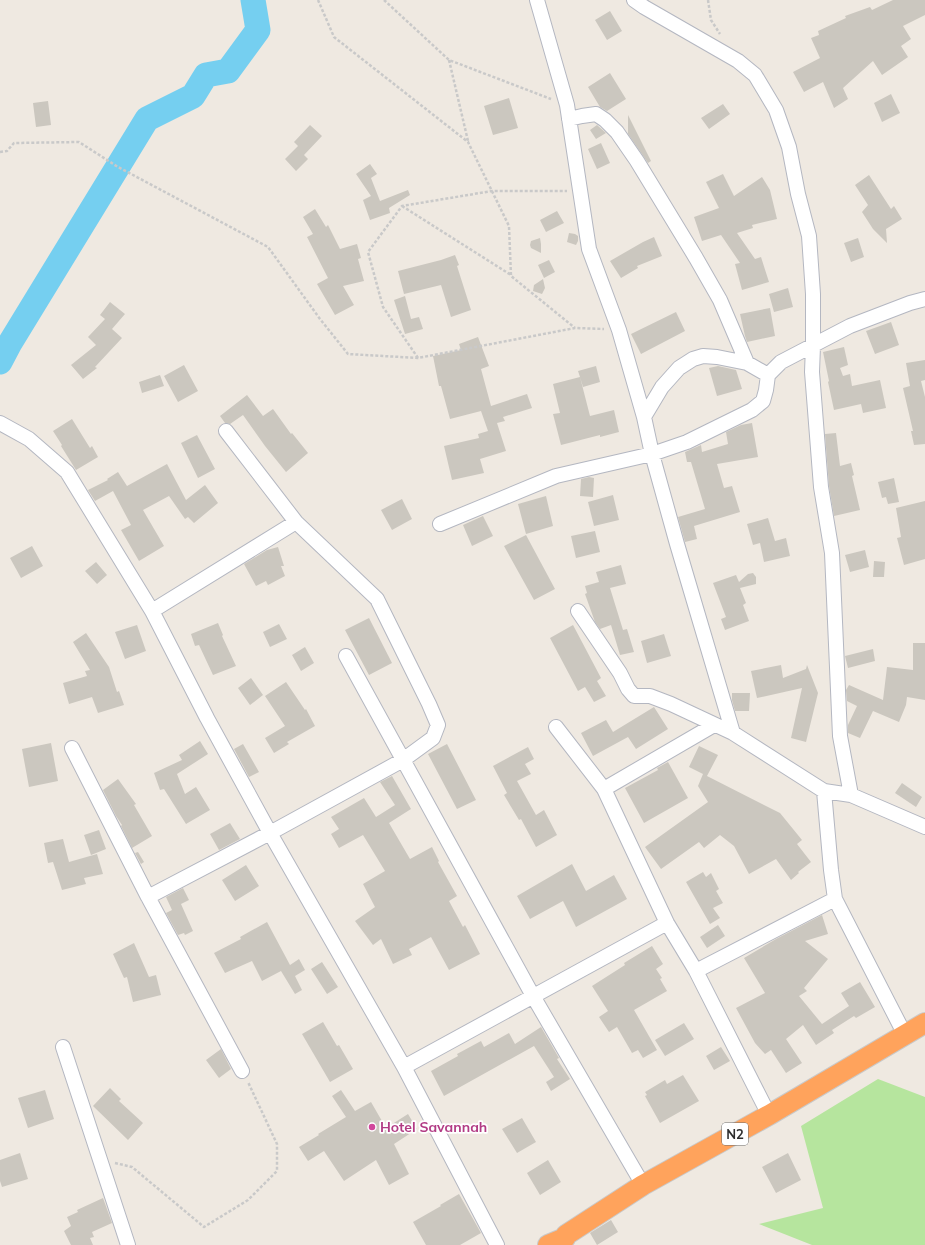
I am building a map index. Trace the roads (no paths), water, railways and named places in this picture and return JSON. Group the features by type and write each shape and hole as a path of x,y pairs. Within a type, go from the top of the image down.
{"highway":[{"name":"N2","path":"560,1243 566,1235 643,1185 769,1115 925,1024"}],"street":[{"path":"537,0 567,104 588,249 619,330 644,417 652,454 676,544 733,733"},
{"path":"634,0 738,62 755,75 776,110 789,147 798,194 809,236 813,294 814,346 812,372 821,487 832,552 840,736 851,795"},
{"path":"569,119 596,114 605,120 617,132 637,161 720,300 746,363"},
{"path":"440,524 556,476 652,454 687,442 752,410 764,401 768,375 781,362 850,326 910,303 925,299"},
{"path":"644,417 662,387 679,368 693,359 703,356 717,357 746,363 768,375"},
{"path":"0,423 29,439 67,472 152,612 207,718 270,833 404,1067 497,1245"},
{"path":"148,897 270,833 403,760 433,738 438,725 377,599 296,522 226,431"},
{"path":"152,612 296,522"},
{"path":"578,611 634,696 650,696 671,704 733,733 824,791 851,795 925,828"},
{"path":"346,656 532,996 643,1185"},
{"path":"604,789 714,725"},
{"path":"556,727 604,789 667,922 696,971 769,1115"},
{"path":"72,748 148,897 242,1071"},
{"path":"824,791 835,899 905,1035"},
{"path":"696,971 835,899"},
{"path":"404,1067 667,922"},
{"path":"64,1047 128,1245"}],"waterway":[{"path":"0,362 10,343 147,119 193,96 206,75 228,71 258,30 253,0"}],"place":[{"name":"Hotel Savannah","path":"372,1127"}]}
